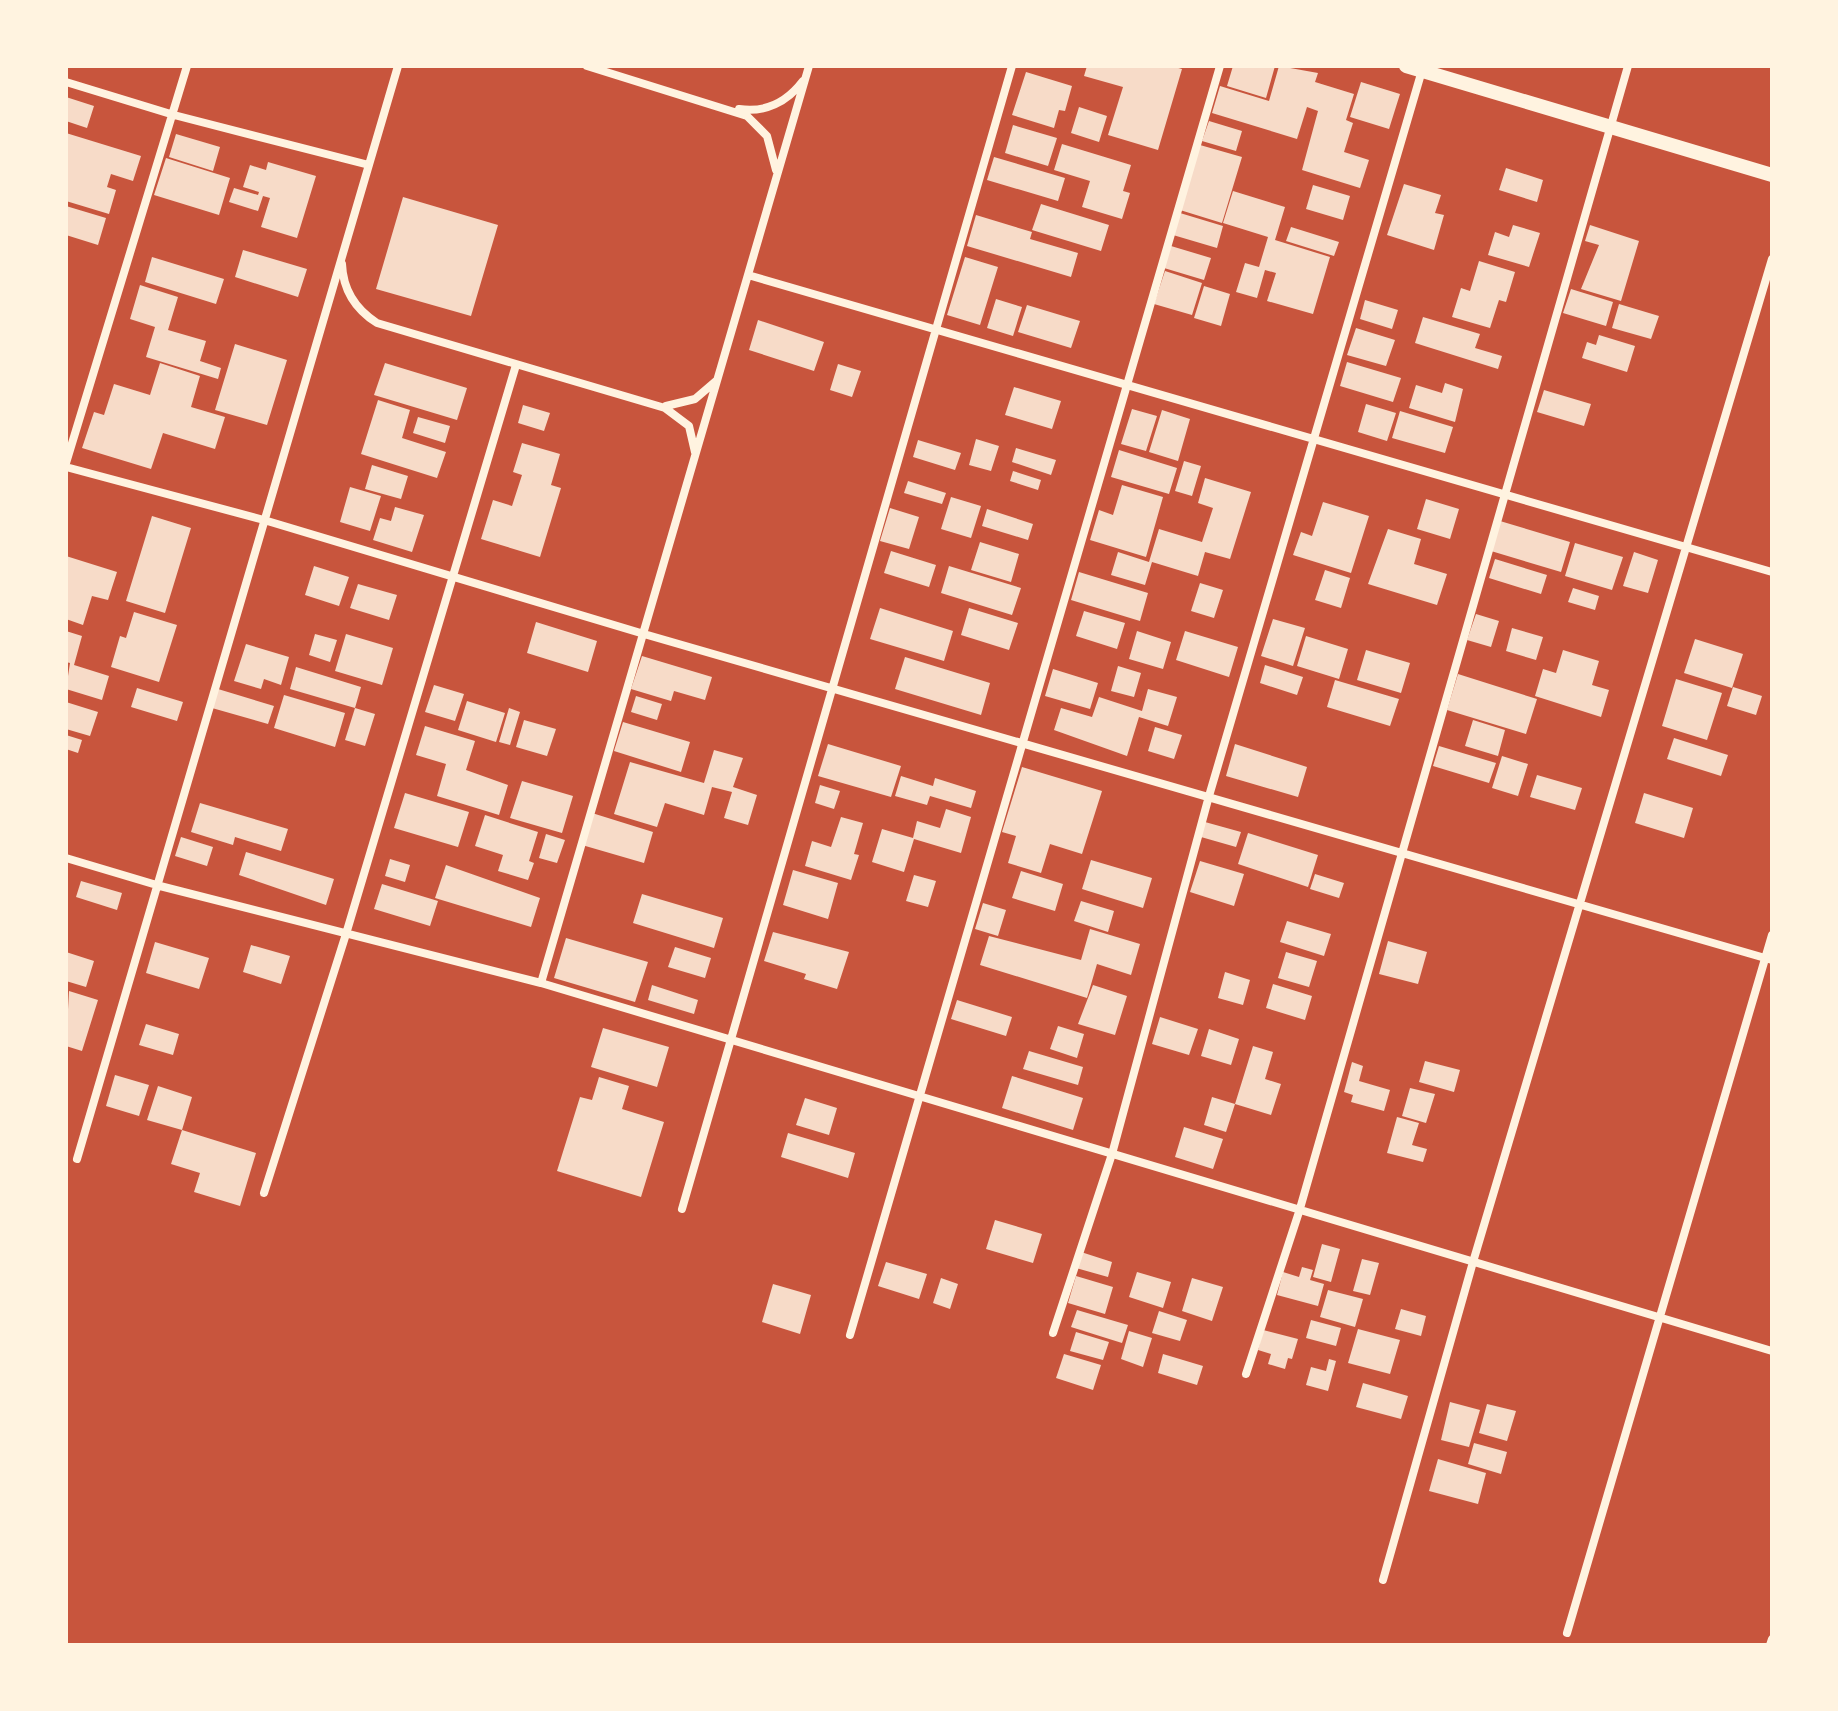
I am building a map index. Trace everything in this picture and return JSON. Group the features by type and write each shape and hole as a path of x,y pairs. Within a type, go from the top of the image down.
{"main road":[{"path":"1406,66 1422,68 1772,175"}],"street":[{"path":"187,66 66,465 1769,959"},
{"path":"77,1159 160,886 398,66"},
{"path":"587,66 722,105 747,116 767,136 775,159 775,183"},
{"path":"682,1209 1012,66"},
{"path":"850,1335 1220,66"},
{"path":"1246,1374 1299,1212 1399,854 1613,127 1628,66"},
{"path":"1053,1333 1112,1154 1209,796 1317,437 1422,68"},
{"path":"722,105 756,110 778,104 795,91 808,70"},
{"path":"541,983 808,70"},
{"path":"66,82 174,115 369,165"},
{"path":"342,255 348,294 365,315 377,323 674,412 689,426 695,444 694,463"},
{"path":"1383,1580 1473,1262 1772,259"},
{"path":"748,275 1317,437 1504,496 1772,572"},
{"path":"264,1193 346,934 516,365"},
{"path":"646,402 672,406 685,403 704,393 718,377"},
{"path":"66,858 160,886 541,983 1772,1351"},
{"path":"1567,1633 1769,959 1772,935"},
{"path":"1770,1645 1772,1639"}],"building":[{"path":"1087,66 1171,66 1182,69 1158,150 1108,135 1123,87 1084,76"},
{"path":"1233,66 1275,66 1266,98 1227,86"},
{"path":"1279,66 1318,73 1315,82 1354,94 1346,120 1353,123 1344,152 1369,160 1360,188 1302,170 1318,111 1307,107 1297,139 1212,113 1220,86 1269,101"},
{"path":"1026,72 1072,86 1065,111 1059,110 1054,128 1012,115"},
{"path":"1361,82 1400,94 1389,129 1350,117"},
{"path":"66,97 94,106 87,128 66,121"},
{"path":"1079,107 1107,116 1099,142 1071,133"},
{"path":"1209,121 1242,131 1236,151 1202,141"},
{"path":"1013,125 1057,138 1048,166 1005,153"},
{"path":"66,133 141,156 133,181 111,174 107,187 116,190 109,214 66,201"},
{"path":"176,134 220,147 213,171 169,157"},
{"path":"1062,144 1131,165 1123,191 1130,193 1122,219 1082,207 1090,181 1054,170"},
{"path":"1200,145 1242,157 1222,223 1180,210"},
{"path":"994,157 1065,178 1058,201 987,180"},
{"path":"166,158 230,178 219,215 154,195"},
{"path":"268,162 316,176 297,238 261,227 270,198 263,196 258,211 229,202 234,188 258,195 259,192 243,187 250,165 266,170"},
{"path":"1506,168 1543,180 1537,202 1499,190"},
{"path":"1404,184 1441,195 1435,213 1444,215 1434,250 1387,235"},
{"path":"1313,185 1350,196 1343,220 1306,209"},
{"path":"1233,191 1285,207 1275,240 1330,257 1313,314 1267,301 1276,273 1265,270 1257,298 1236,292 1245,263 1259,267 1268,237 1223,223"},
{"path":"403,197 498,225 471,316 376,289"},
{"path":"1041,204 1109,225 1101,251 1032,230"},
{"path":"66,206 106,218 98,245 66,235"},
{"path":"1180,213 1223,226 1217,248 1173,235"},
{"path":"976,215 1032,232 1030,239 1078,253 1071,277 967,246"},
{"path":"1513,225 1540,233 1529,267 1488,255 1495,232 1509,237"},
{"path":"1590,225 1639,241 1621,301 1581,289 1599,245 1585,241"},
{"path":"1291,227 1339,242 1334,256 1286,241"},
{"path":"1171,246 1211,258 1204,280 1164,268"},
{"path":"243,250 307,269 298,297 235,277"},
{"path":"152,257 224,279 216,304 145,282"},
{"path":"965,257 998,267 980,325 947,315"},
{"path":"1479,261 1515,272 1506,302 1499,300 1490,328 1452,317 1461,288 1470,291"},
{"path":"1165,271 1202,283 1192,315 1154,304"},
{"path":"140,285 178,297 168,330 206,341 200,361 221,368 218,379 146,357 155,327 130,319"},
{"path":"1204,286 1230,294 1221,326 1194,318"},
{"path":"1571,289 1613,302 1606,326 1563,313"},
{"path":"996,299 1022,307 1013,336 987,328"},
{"path":"1365,300 1398,310 1392,329 1360,319"},
{"path":"1619,304 1659,316 1651,339 1612,328"},
{"path":"1027,305 1080,321 1071,348 1018,332"},
{"path":"1423,317 1480,334 1475,348 1502,356 1498,369 1415,343"},
{"path":"758,320 824,342 814,371 749,350"},
{"path":"1356,328 1395,340 1386,366 1347,355"},
{"path":"1599,335 1635,346 1627,372 1582,358 1587,342 1596,345"},
{"path":"235,344 287,360 267,425 215,410"},
{"path":"1347,362 1401,378 1393,402 1340,386"},
{"path":"160,363 200,376 191,407 225,417 215,449 163,433 151,469 82,448 94,412 104,415 114,384 150,395"},
{"path":"385,363 467,388 457,420 374,395"},
{"path":"838,364 861,371 852,397 830,390"},
{"path":"1445,383 1463,389 1455,422 1409,408 1416,385 1442,393"},
{"path":"1014,387 1061,401 1052,429 1005,415"},
{"path":"1544,390 1591,404 1584,426 1537,412"},
{"path":"378,400 410,410 402,438 446,452 437,478 361,454"},
{"path":"1366,404 1396,413 1387,441 1358,432"},
{"path":"523,405 550,413 544,431 518,423"},
{"path":"1132,409 1157,416 1146,451 1121,444"},
{"path":"1162,410 1190,419 1178,461 1149,452"},
{"path":"1400,411 1453,427 1445,453 1392,438"},
{"path":"418,417 450,426 445,443 413,433"},
{"path":"976,439 999,446 991,471 969,465"},
{"path":"918,440 961,453 955,470 913,457"},
{"path":"522,443 560,454 551,485 561,488 540,557 481,539 493,500 512,506 522,475 513,472"},
{"path":"1016,448 1056,460 1051,475 1012,462"},
{"path":"1119,450 1177,468 1169,494 1111,477"},
{"path":"1184,461 1201,466 1192,496 1175,491"},
{"path":"372,465 408,476 401,499 365,489"},
{"path":"1013,471 1041,480 1038,490 1010,481"},
{"path":"1205,478 1251,492 1230,559 1205,552 1198,576 1152,562 1145,585 1111,575 1118,552 1149,562 1159,529 1202,542 1213,508 1198,503"},
{"path":"908,481 946,493 942,504 904,493"},
{"path":"1122,485 1163,497 1146,557 1090,540 1099,510 1113,515"},
{"path":"350,487 381,496 370,531 340,522"},
{"path":"951,497 981,506 971,538 941,529"},
{"path":"1426,499 1459,509 1450,539 1417,529"},
{"path":"1323,502 1369,516 1351,573 1293,555 1301,532 1312,536"},
{"path":"395,507 424,515 412,552 373,540 380,518 391,521"},
{"path":"890,508 919,517 909,549 880,541"},
{"path":"987,509 1033,524 1028,540 982,526"},
{"path":"152,516 191,528 165,613 126,601"},
{"path":"1500,521 1570,542 1561,572 1491,551"},
{"path":"1388,529 1421,539 1414,564 1447,574 1437,605 1368,584"},
{"path":"980,542 1019,554 1011,582 971,570"},
{"path":"1575,543 1623,557 1612,590 1565,576"},
{"path":"891,551 936,565 929,587 884,573"},
{"path":"1634,552 1658,560 1648,593 1623,586"},
{"path":"66,556 117,572 108,600 92,596 83,625 66,619"},
{"path":"1495,559 1547,575 1541,594 1489,578"},
{"path":"314,566 349,577 339,606 305,595"},
{"path":"949,566 1021,588 1012,615 941,593"},
{"path":"1325,570 1350,578 1341,608 1315,600"},
{"path":"1079,572 1148,593 1140,621 1071,600"},
{"path":"1200,583 1223,590 1214,618 1191,611"},
{"path":"358,584 397,595 389,620 350,608"},
{"path":"1573,588 1599,596 1595,610 1568,602"},
{"path":"880,608 953,631 944,661 870,639"},
{"path":"969,608 1018,623 1009,650 961,635"},
{"path":"1084,611 1125,623 1117,649 1076,636"},
{"path":"134,612 177,625 159,682 111,667 120,636 126,638"},
{"path":"1476,614 1499,621 1491,647 1467,640"},
{"path":"1273,619 1305,628 1293,666 1261,656"},
{"path":"536,622 597,641 588,672 527,653"},
{"path":"1512,628 1543,637 1536,660 1506,651"},
{"path":"66,631 82,636 74,665 109,676 102,700 66,689 70,663 66,662"},
{"path":"1137,631 1171,642 1163,669 1129,659"},
{"path":"1185,631 1238,647 1229,677 1176,660"},
{"path":"315,634 337,640 330,662 309,655"},
{"path":"346,634 393,648 382,685 335,671"},
{"path":"1306,636 1348,649 1339,679 1297,666"},
{"path":"1695,639 1743,654 1732,688 1684,673"},
{"path":"246,644 289,657 281,685 264,679 261,689 234,681"},
{"path":"1366,650 1410,663 1401,693 1357,680"},
{"path":"1563,650 1599,661 1592,685 1609,690 1601,717 1535,696 1543,669 1556,673"},
{"path":"642,656 712,677 705,700 674,691 671,701 631,689"},
{"path":"905,657 990,683 981,715 895,689"},
{"path":"1265,665 1303,677 1297,695 1260,683"},
{"path":"1118,666 1141,673 1134,697 1111,691"},
{"path":"296,667 361,687 355,708 290,689"},
{"path":"1053,669 1098,683 1090,709 1045,696"},
{"path":"1458,674 1537,699 1526,734 1447,710"},
{"path":"1676,679 1722,693 1707,740 1662,726"},
{"path":"1335,680 1399,699 1390,726 1327,707"},
{"path":"434,685 464,694 455,721 425,712"},
{"path":"1733,687 1762,696 1756,715 1727,706"},
{"path":"137,688 183,702 177,721 131,707"},
{"path":"218,689 274,706 268,724 212,708"},
{"path":"1148,689 1177,697 1168,726 1139,717 1127,756 1054,730 1061,708 1092,717 1099,697 1142,711"},
{"path":"284,695 345,713 335,747 274,728"},
{"path":"636,696 662,704 657,720 631,712"},
{"path":"467,701 505,713 496,742 458,730"},
{"path":"66,702 98,712 90,736 66,729"},
{"path":"355,708 375,714 365,746 345,740"},
{"path":"509,708 520,712 510,745 499,742"},
{"path":"524,720 556,729 547,756 516,747"},
{"path":"1473,720 1505,730 1498,756 1465,746"},
{"path":"623,722 690,742 681,772 614,751"},
{"path":"425,726 475,741 466,770 508,785 499,815 437,796 446,764 416,755"},
{"path":"1155,727 1182,735 1174,759 1148,751"},
{"path":"66,735 82,740 78,753 66,749"},
{"path":"1674,738 1728,755 1721,776 1667,759"},
{"path":"828,744 901,766 891,797 818,776"},
{"path":"1235,744 1307,767 1298,797 1226,776"},
{"path":"1439,746 1496,763 1489,783 1433,766"},
{"path":"714,750 743,758 733,787 757,795 748,825 724,818 732,792 712,787 704,815 665,803 657,827 614,814 630,762 704,783"},
{"path":"1502,756 1528,764 1518,796 1492,788"},
{"path":"1022,767 1102,791 1082,854 1050,844 1041,873 1008,863 1016,836 1002,832"},
{"path":"1537,775 1582,788 1575,810 1530,797"},
{"path":"901,776 933,786 935,778 976,791 971,808 930,796 927,805 895,796"},
{"path":"522,781 573,796 562,833 510,818"},
{"path":"820,785 840,791 834,809 815,803"},
{"path":"405,793 469,812 458,847 394,828"},
{"path":"1644,793 1693,808 1684,838 1635,823"},
{"path":"200,803 288,829 281,851 235,837 233,845 191,832"},
{"path":"946,809 971,817 961,853 914,839 904,872 872,862 882,829 913,838 917,821 940,828"},
{"path":"592,813 653,832 644,863 582,845"},
{"path":"485,815 538,832 529,861 534,863 528,880 498,871 503,855 475,846"},
{"path":"841,817 863,823 854,854 859,855 851,880 805,866 812,841 831,847"},
{"path":"1205,822 1241,832 1236,847 1201,837"},
{"path":"1248,833 1318,855 1308,887 1238,864"},
{"path":"546,834 565,840 557,863 539,858"},
{"path":"181,837 213,847 207,866 175,856"},
{"path":"246,852 334,879 326,905 239,875"},
{"path":"390,859 410,865 405,882 385,876"},
{"path":"1091,860 1152,878 1143,908 1082,889"},
{"path":"1200,861 1244,874 1234,906 1190,892"},
{"path":"446,865 540,898 531,927 435,898"},
{"path":"793,870 838,883 828,919 783,905"},
{"path":"1021,871 1063,884 1055,911 1012,898"},
{"path":"1315,874 1344,883 1339,898 1310,889"},
{"path":"914,875 936,881 928,907 906,901"},
{"path":"81,881 122,893 117,910 76,897"},
{"path":"382,884 438,901 430,926 374,909"},
{"path":"642,894 723,918 714,948 633,923"},
{"path":"1081,901 1114,911 1108,932 1074,921"},
{"path":"983,903 1006,910 998,936 975,929"},
{"path":"1287,921 1331,934 1324,956 1280,942"},
{"path":"1090,929 1140,944 1131,975 1097,964 1087,998 980,965 989,936 1081,960"},
{"path":"773,932 849,952 837,989 804,979 806,974 764,961"},
{"path":"566,938 648,962 635,1002 554,978"},
{"path":"1388,941 1427,952 1418,984 1379,974"},
{"path":"155,942 209,958 199,989 146,973"},
{"path":"251,945 290,956 281,984 243,972"},
{"path":"675,947 711,958 705,978 668,967"},
{"path":"66,952 94,961 86,987 66,981"},
{"path":"1286,952 1317,961 1309,987 1278,978"},
{"path":"1225,972 1250,980 1243,1005 1218,998"},
{"path":"1273,984 1312,996 1305,1020 1266,1008"},
{"path":"652,985 698,1000 694,1014 648,1000"},
{"path":"1093,985 1127,996 1115,1035 1078,1024"},
{"path":"69,991 98,1000 82,1051 66,1046"},
{"path":"957,1000 1012,1017 1006,1036 951,1019"},
{"path":"1160,1017 1198,1029 1189,1055 1152,1044"},
{"path":"146,1024 179,1034 173,1055 139,1045"},
{"path":"1058,1026 1084,1034 1077,1058 1050,1049"},
{"path":"603,1028 669,1047 657,1087 591,1067"},
{"path":"1209,1029 1239,1039 1231,1065 1201,1056"},
{"path":"1253,1046 1273,1052 1265,1079 1281,1084 1271,1115 1235,1104"},
{"path":"1029,1051 1083,1067 1078,1085 1023,1069"},
{"path":"1425,1061 1460,1070 1454,1092 1419,1082"},
{"path":"1352,1062 1363,1066 1359,1081 1390,1090 1384,1111 1351,1102 1353,1095 1344,1092"},
{"path":"115,1075 149,1085 139,1116 106,1106"},
{"path":"1012,1076 1083,1098 1073,1130 1002,1108"},
{"path":"599,1077 629,1086 622,1109 664,1122 641,1197 557,1171 580,1097 592,1100"},
{"path":"158,1086 192,1097 182,1130 147,1120"},
{"path":"1410,1088 1435,1094 1426,1123 1402,1116"},
{"path":"1212,1097 1235,1104 1226,1132 1204,1125"},
{"path":"805,1098 837,1108 829,1135 796,1125"},
{"path":"1397,1117 1419,1123 1412,1145 1427,1149 1423,1162 1387,1153"},
{"path":"1184,1127 1223,1139 1213,1169 1175,1157"},
{"path":"182,1130 256,1153 240,1206 194,1192 200,1173 171,1164"},
{"path":"788,1133 855,1153 848,1178 781,1157"},
{"path":"995,1220 1042,1234 1033,1263 986,1249"},
{"path":"1322,1244 1340,1249 1331,1282 1313,1277"},
{"path":"1081,1252 1112,1262 1108,1277 1076,1268"},
{"path":"1362,1259 1379,1263 1370,1295 1353,1291"},
{"path":"886,1262 927,1274 919,1299 878,1286"},
{"path":"1302,1267 1313,1270 1310,1280 1324,1284 1318,1306 1277,1295 1283,1272 1299,1277"},
{"path":"1137,1272 1171,1282 1163,1308 1129,1297"},
{"path":"1076,1276 1113,1287 1105,1314 1068,1303"},
{"path":"941,1278 958,1284 950,1309 933,1303"},
{"path":"1192,1278 1223,1287 1212,1321 1182,1311"},
{"path":"773,1284 811,1295 800,1334 762,1322"},
{"path":"1328,1290 1363,1299 1355,1327 1320,1317"},
{"path":"1401,1309 1426,1316 1421,1336 1395,1329"},
{"path":"1077,1310 1128,1325 1122,1343 1071,1327"},
{"path":"1159,1311 1187,1320 1180,1341 1152,1333"},
{"path":"1311,1320 1341,1328 1336,1346 1306,1338"},
{"path":"1358,1329 1400,1340 1390,1374 1348,1363"},
{"path":"1263,1330 1298,1339 1292,1359 1288,1358 1285,1369 1268,1364 1271,1354 1258,1350"},
{"path":"1129,1331 1152,1338 1143,1367 1121,1359"},
{"path":"1076,1332 1109,1342 1103,1360 1070,1351"},
{"path":"1064,1354 1101,1365 1093,1390 1056,1378"},
{"path":"1163,1354 1203,1366 1197,1385 1158,1373"},
{"path":"1329,1359 1336,1361 1328,1391 1306,1385 1311,1367 1326,1371"},
{"path":"1363,1383 1408,1396 1401,1419 1356,1407"},
{"path":"1450,1402 1480,1410 1469,1447 1441,1440"},
{"path":"1487,1404 1516,1411 1507,1441 1479,1433"},
{"path":"1474,1443 1507,1452 1501,1474 1468,1464"},
{"path":"1438,1459 1486,1473 1478,1504 1429,1491"}]}
